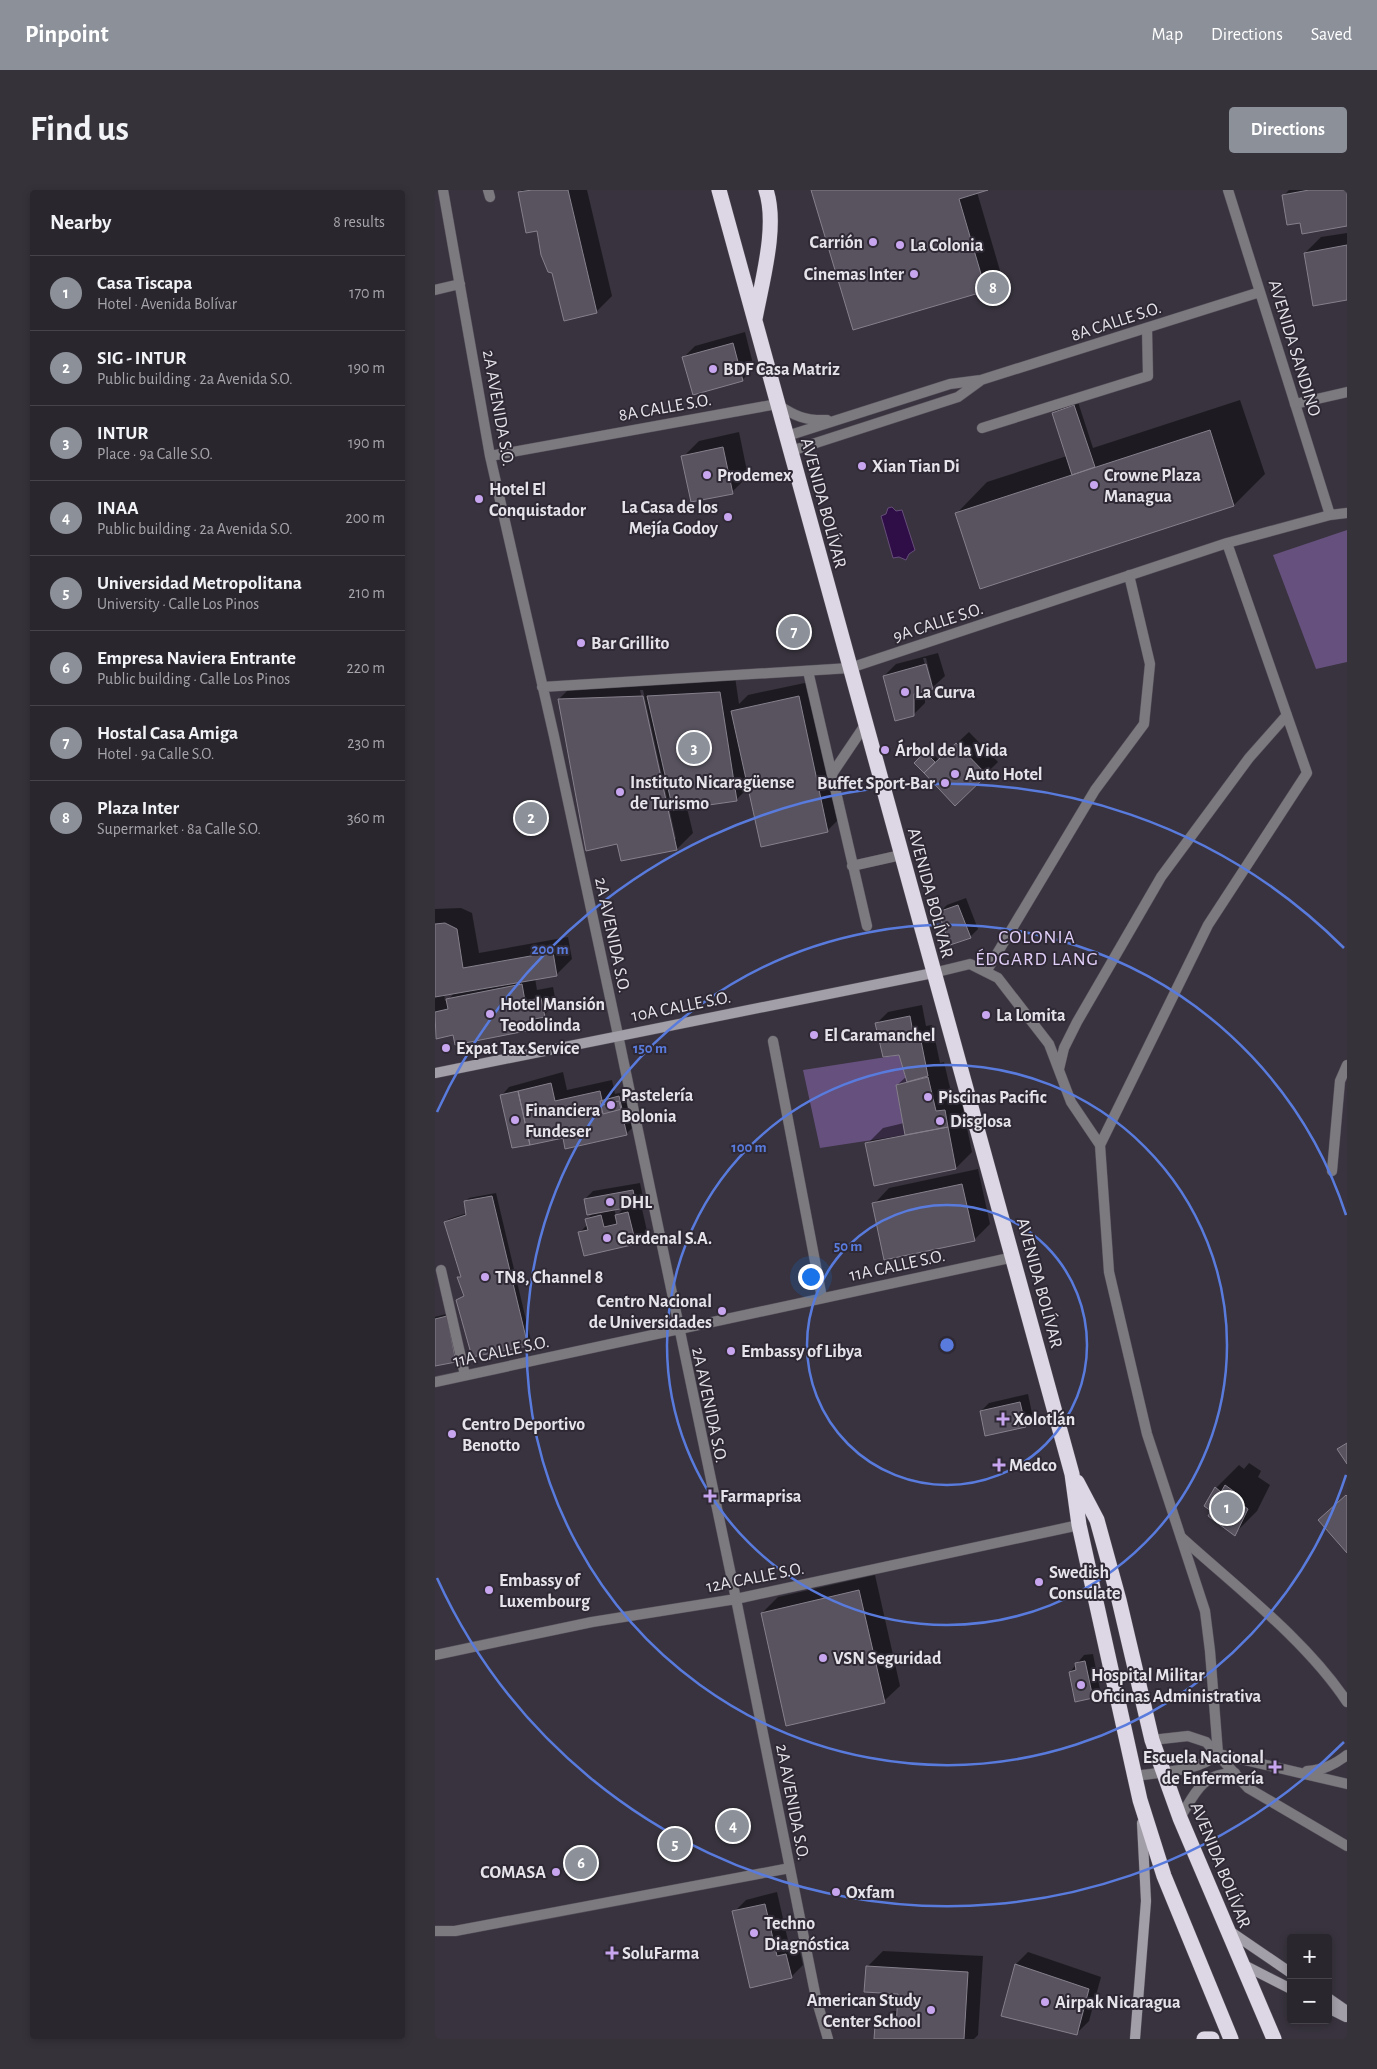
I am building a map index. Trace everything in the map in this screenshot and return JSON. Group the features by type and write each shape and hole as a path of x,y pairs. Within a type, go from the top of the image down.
{"highway":[{"name":"AVENIDA BOLÍVAR","path":"719,190 933,973 1014,1257 1072,1474 1079,1525 1140,1800 1164,1876 1231,2039"},
{"name":"AVENIDA BOLÍVAR","path":"754,322 770,226 769,198 766,190"},
{"name":"AVENIDA BOLÍVAR","path":"1072,1474 1097,1520 1152,1740 1180,1818 1240,1963 1274,2039"},
{"path":"1079,1525 1093,1529 1102,1563 1113,1581"},
{"path":"1204,2039 1212,2039"}],"street":[{"name":"2A AVENIDA S.O.","path":"443,190 490,456 618,1035 677,1328 736,1599 816,1998 828,2039"},
{"name":"AVENIDA SANDINO","path":"1228,190 1330,515"},
{"path":"435,290 460,284"},
{"name":"8A CALLE S.O.","path":"787,436 950,384 981,380 1260,292"},
{"path":"982,428 1148,376 1147,328"},
{"name":"8A CALLE S.O.","path":"791,451 958,397 981,380"},
{"path":"1295,404 1347,392"},
{"name":"8A CALLE S.O.","path":"490,456 777,404 794,416 810,421 843,419"},
{"name":"9A CALLE S.O.","path":"542,687 850,668 1227,543 1330,515 1347,513"},
{"path":"1100,1145 1208,925 1307,773 1227,543"},
{"path":"986,972 1095,790 1144,724 1150,664 1129,575"},
{"path":"808,671 867,926"},
{"path":"1059,1069 1064,1048 1077,1022 1161,878 1249,758 1287,715"},
{"path":"831,774 865,725"},
{"path":"852,866 901,855"},
{"path":"933,973 970,964 998,978 1049,1044 1071,1102 1100,1145 1109,1272 1147,1434 1205,1612 1218,1754"},
{"name":"10A CALLE S.O.","path":"435,1073 933,973"},
{"path":"773,1041 822,1298"},
{"path":"1332,1171 1341,1081 1347,1065"},
{"name":"11A CALLE S.O.","path":"435,1382 677,1328 1014,1257"},
{"path":"441,1270 465,1375"},
{"name":"12A CALLE S.O.","path":"435,1655 592,1622 736,1599 1079,1525"},
{"path":"1181,1537 1299,1645 1335,1684 1347,1702"},
{"path":"1152,1740 1187,1736 1206,1742 1248,1788 1347,1846"},
{"path":"1135,1776 1192,1767 1218,1754"},
{"path":"1218,1754 1347,1784"},
{"path":"1301,1772 1320,1770 1335,1764 1347,1755"},
{"path":"1180,1818 1199,1786 1222,1773 1235,1773"},
{"path":"1135,2039 1146,1901 1145,1852 1140,1800"},
{"path":"435,1931 455,1930 790,1868"},
{"path":"1226,1928 1287,1969"},
{"path":"1240,1963 1287,1987"},
{"path":"1332,2001 1347,2011"},
{"path":"1332,2010 1347,2017"}],"shaded area":[{"path":"892,507 896,511 902,510 915,550 909,554 906,560 899,557 893,558 881,516 886,514 888,508"},
{"path":"1347,530 1347,662 1316,669 1273,555"},
{"path":"899,1055 907,1082 896,1085 905,1135 820,1148 803,1070"}],"building":[{"path":"568,190 597,313 564,321 552,273 548,272 541,255 537,231 526,233 518,192"},
{"name":"La Colonia","path":"811,190 988,190 959,199 986,291 853,330"},
{"path":"1309,190 1347,190 1347,226 1302,234 1300,223 1287,225 1282,195"},
{"path":"1347,245 1347,300 1313,306 1304,253"},
{"name":"BDF Casa Matriz","path":"733,343 743,381 693,395 682,357"},
{"path":"1074,405 1095,467 1072,475 1052,413"},
{"name":"Crowne Plaza Managua","path":"1210,430 1234,506 980,589 955,513"},
{"name":"Prodemex","path":"723,447 733,494 691,502 681,456"},
{"name":"La Curva","path":"926,664 933,689 914,694 914,716 895,721 883,676"},
{"path":"720,692 737,801 673,810 647,696"},
{"name":"Instituto Nicaragüense de Turismo","path":"643,696 677,850 621,861 617,844 586,851 558,699"},
{"path":"799,696 828,832 761,847 731,711"},
{"name":"Auto Hotel","path":"956,743 987,775 955,806 924,773"},
{"path":"925,752 935,762 924,773 914,763"},
{"path":"958,905 971,938 950,945 938,912"},
{"name":"Hotel Mansión Teodolinda","path":"445,923 457,929 463,968 553,952 557,976 435,997 435,924"},
{"name":"Hotel Mansión Teodolinda","path":"522,984 525,1001 541,998 545,1017 529,1020 531,1030 455,1045 453,1035 436,1039 435,1012 448,1009 446,999"},
{"path":"910,1016 914,1038 920,1036 928,1076 907,1082 899,1055 883,1057 875,1023"},
{"path":"928,1077 936,1111 945,1110 948,1127 905,1135 896,1085"},
{"path":"551,1083 555,1101 600,1091 603,1105 619,1101 627,1135 565,1149 563,1138 530,1145 518,1091"},
{"name":"Financiera Fundeser","path":"518,1091 530,1145 512,1148 500,1095"},
{"name":"Pastelería Bolonia","path":"619,1096 622,1109 603,1114 600,1101"},
{"path":"948,1127 956,1169 874,1186 865,1143"},
{"path":"962,1184 975,1241 884,1260 872,1203"},
{"name":"DHL","path":"633,1190 636,1206 587,1215 584,1199"},
{"name":"TN8, Channel 8","path":"492,1196 528,1346 472,1357 456,1300 464,1296 457,1277 461,1277 444,1222 466,1215 464,1201"},
{"name":"Cardenal S.A.","path":"628,1212 636,1244 584,1256 578,1232 588,1230 585,1219 601,1215 604,1227 617,1224 615,1215"},
{"path":"447,1316 456,1362 435,1366 435,1319"},
{"name":"Xolotlán","path":"1020,1402 1026,1427 985,1436 980,1411"},
{"path":"1347,1443 1347,1464 1337,1449"},
{"path":"1225,1485 1239,1495 1236,1500 1248,1509 1235,1536 1208,1516 1211,1511 1204,1506 1215,1487 1221,1492"},
{"path":"1347,1496 1347,1553 1318,1520"},
{"name":"VSN Seguridad","path":"859,1590 885,1703 786,1726 761,1613"},
{"name":"Hospital Militar Oficinas Administrativa","path":"1085,1661 1093,1698 1075,1702 1069,1672 1076,1670 1075,1663"},
{"name":"Techno Diagnóstica","path":"765,1904 777,1956 786,1954 792,1978 750,1988 732,1911"},
{"name":"Airpak Nicaragua","path":"1015,1964 1089,1989 1077,2035 1001,2016"},
{"name":"American Study Center School","path":"866,1966 968,1972 964,2039 874,2039 875,2026 896,2027 898,1994 864,1992"}],"place":[{"name":"Carrión","path":"873,242"},
{"name":"La Colonia","path":"900,245"},
{"name":"Cinemas Inter","path":"914,274"},
{"name":"Plaza Inter","path":"993,288"},
{"name":"BDF Casa Matriz","path":"713,369"},
{"name":"Xian Tian Di","path":"862,466"},
{"name":"Prodemex","path":"707,475"},
{"name":"Crowne Plaza Managua","path":"1094,485"},
{"name":"Hotel El Conquistador","path":"479,499"},
{"name":"La Casa de los Mejía Godoy","path":"728,517"},
{"name":"Hostal Casa Amiga","path":"794,632"},
{"name":"Bar Grillito","path":"581,643"},
{"name":"La Curva","path":"905,692"},
{"name":"INTUR","path":"694,748"},
{"name":"Árbol de la Vida","path":"885,750"},
{"name":"Auto Hotel","path":"955,774"},
{"name":"Buffet Sport-Bar","path":"945,783"},
{"name":"Instituto Nicaragüense de Turismo","path":"620,792"},
{"name":"SIG - INTUR","path":"531,818"},
{"name":"Hotel Mansión Teodolinda","path":"490,1014"},
{"name":"La Lomita","path":"986,1015"},
{"name":"El Caramanchel","path":"814,1035"},
{"name":"Expat Tax Service","path":"446,1048"},
{"name":"Piscinas Pacific","path":"928,1097"},
{"name":"Pastelería Bolonia","path":"611,1105"},
{"name":"Financiera Fundeser","path":"515,1120"},
{"name":"Disglosa","path":"940,1121"},
{"name":"DHL","path":"610,1202"},
{"name":"Cardenal S.A.","path":"607,1238"},
{"name":"TN8, Channel 8","path":"485,1277"},
{"name":"Centro Nacional de Universidades","path":"722,1311"},
{"name":"Embassy of Libya","path":"731,1351"},
{"name":"Xolotlán","path":"1003,1419"},
{"name":"Centro Deportivo Benotto","path":"452,1434"},
{"name":"Medco","path":"999,1465"},
{"name":"Farmaprisa","path":"710,1496"},
{"name":"Casa Tiscapa","path":"1227,1508"},
{"name":"Swedish Consulate","path":"1039,1582"},
{"name":"Embassy of Luxembourg","path":"489,1590"},
{"name":"VSN Seguridad","path":"823,1658"},
{"name":"Hospital Militar Oficinas Administrativa","path":"1081,1685"},
{"name":"Escuela Nacional de Enfermería","path":"1275,1767"},
{"name":"INAA","path":"733,1826"},
{"name":"Universidad Metropolitana","path":"675,1844"},
{"name":"Empresa Naviera Entrante","path":"581,1863"},
{"name":"COMASA","path":"556,1872"},
{"name":"Oxfam","path":"836,1892"},
{"name":"Techno Diagnóstica","path":"754,1933"},
{"name":"SoluFarma","path":"612,1953"},
{"name":"Airpak Nicaragua","path":"1045,2002"},
{"name":"American Study Center School","path":"931,2010"}],"district":[{"name":"COLONIA ÉDGARD LANG","path":"1037,947"}]}
